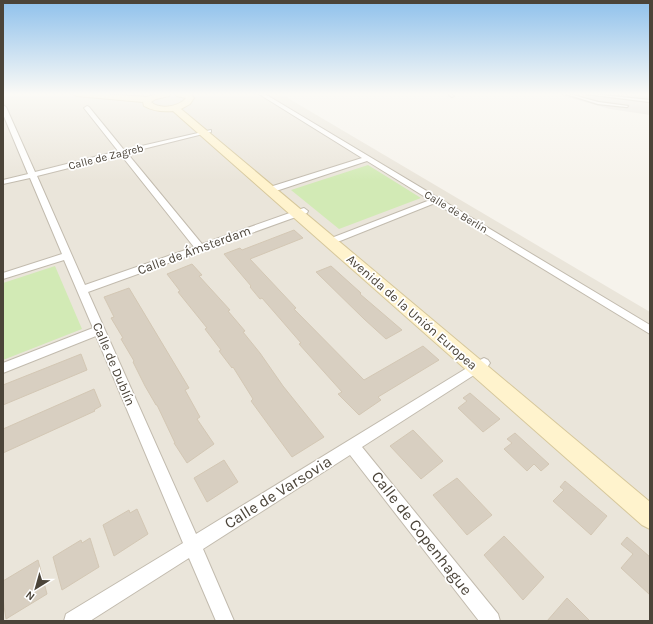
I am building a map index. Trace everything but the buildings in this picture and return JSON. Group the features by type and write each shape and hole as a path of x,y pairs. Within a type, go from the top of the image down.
{"street":[{"name":"Calle de Dublín","path":"10,123 225,621"},
{"path":"99,123 200,248"},
{"name":"Avenida de la Unión Europea","path":"199,123 206,132 480,365 650,502"},
{"name":"Calle de Berlín","path":"310,123 650,330"},
{"name":"Avenida de la Unión Europea","path":"206,132 276,188 301,212 337,239 650,517"},
{"name":"Calle de Zagreb","path":"3,182 206,132"},
{"path":"276,188 368,158"},
{"path":"337,239 436,200"},
{"name":"Calle de Ámsterdam","path":"83,290 301,212"},
{"path":"3,276 67,256"},
{"path":"3,368 100,330"},
{"name":"Calle de Varsovia","path":"73,621 480,365"},
{"name":"Calle de Copenhague","path":"352,446 491,621"}],"shaded area":[{"path":"3,123 330,123 650,312 650,621 3,621"}],"green space":[{"path":"368,165 421,198 339,229 291,190"},
{"path":"55,266 82,329 3,360 3,283"}]}
